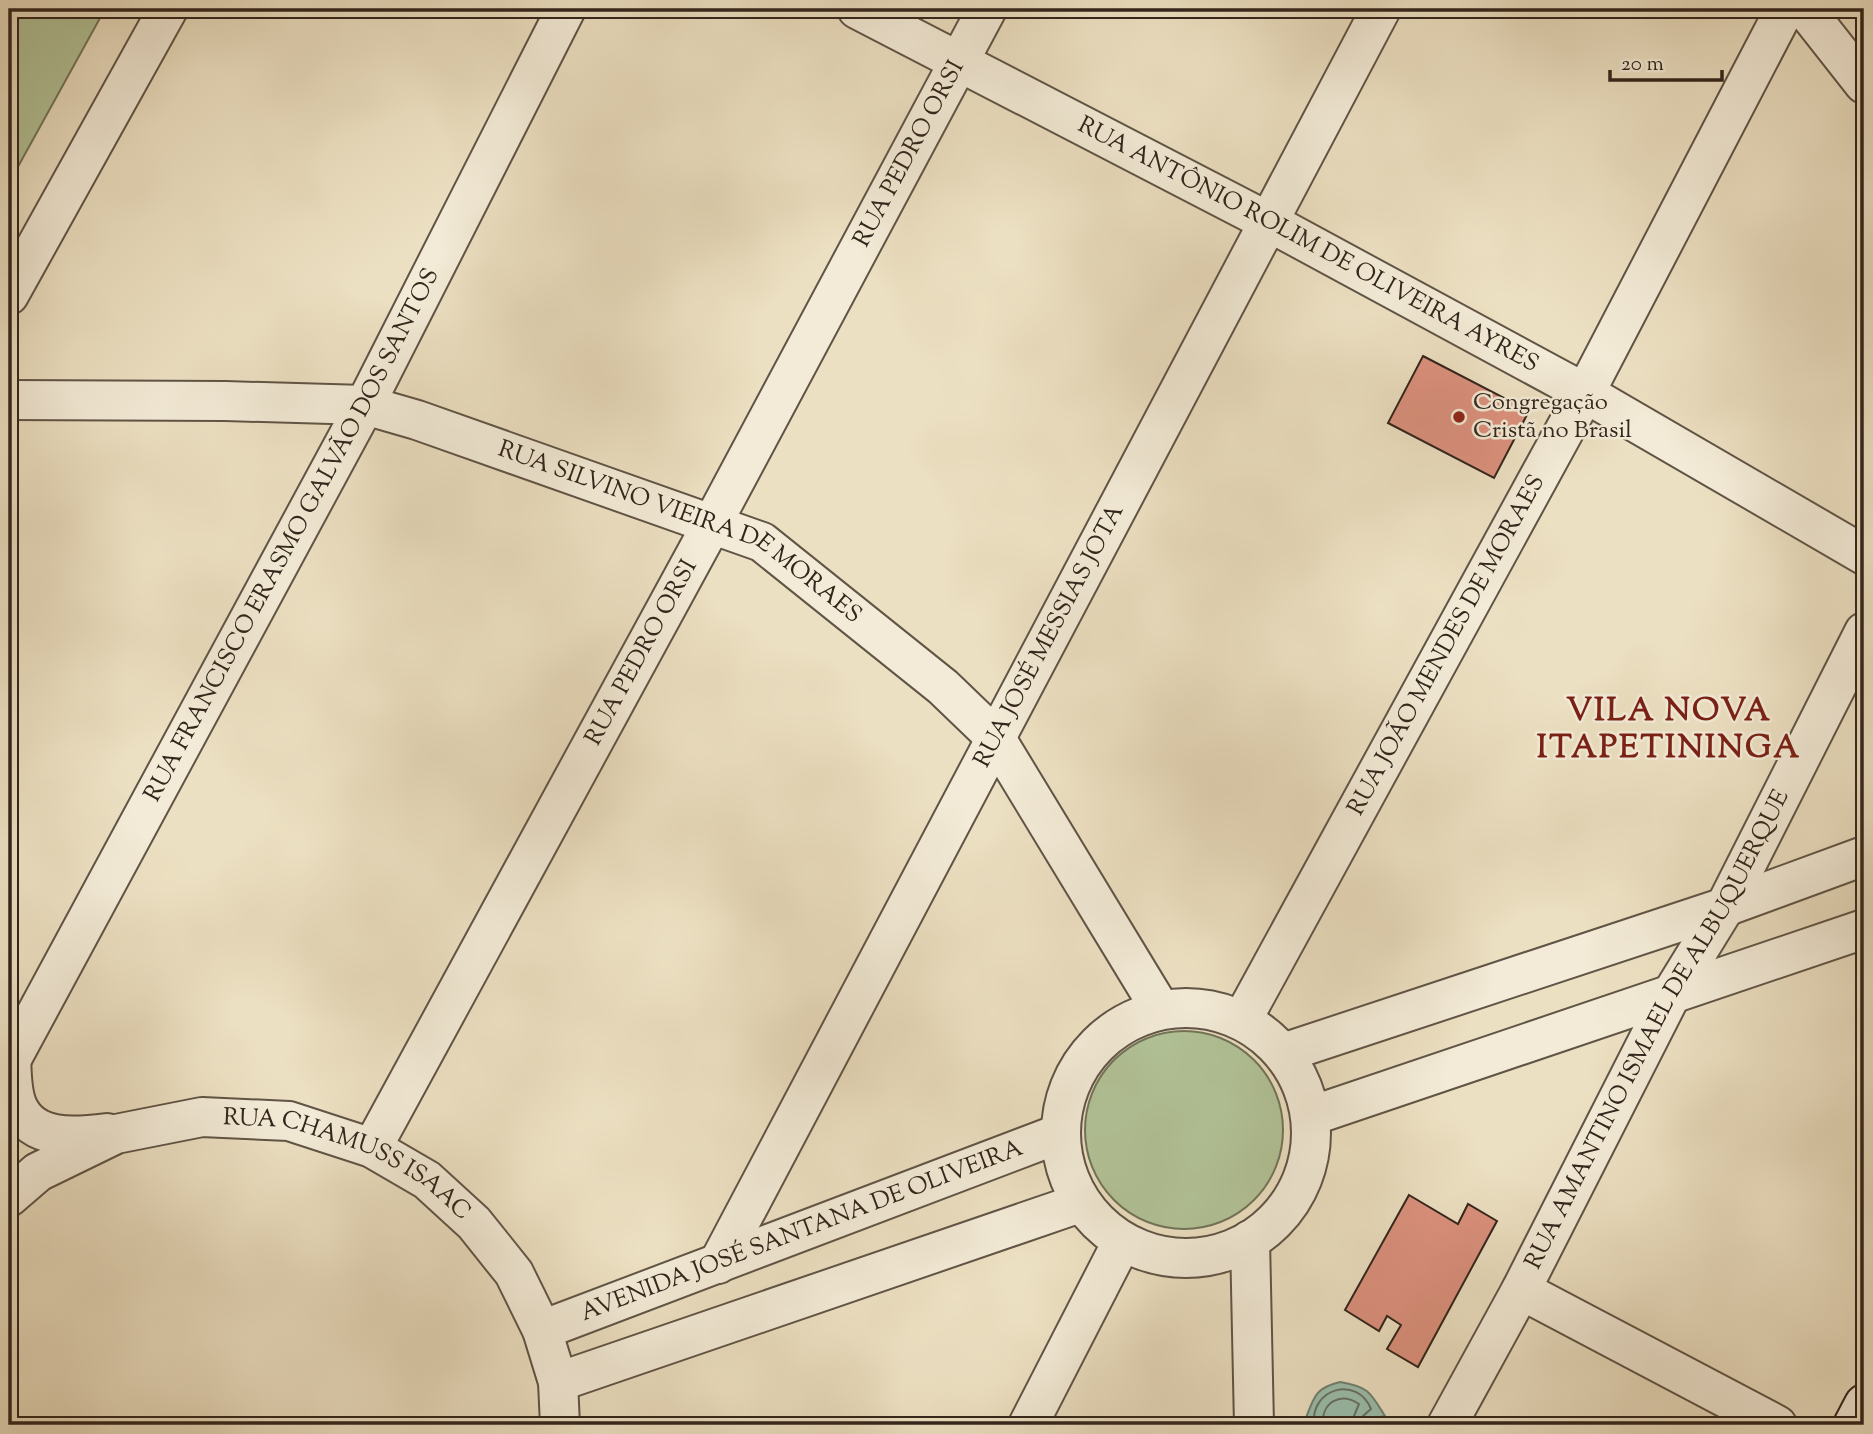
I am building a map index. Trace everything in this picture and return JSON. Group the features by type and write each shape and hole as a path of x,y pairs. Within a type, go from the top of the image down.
{"street":[{"path":"9,295 168,9"},
{"name":"RUA FRANCISCO ERASMO GALVÃO DOS SANTOS","path":"10,1060 365,405 566,9"},
{"name":"RUA ANTÔNIO ROLIM DE OLIVEIRA AYRES","path":"857,9 1267,221 1585,393 1864,555"},
{"name":"RUA PEDRO ORSI","path":"372,1147 712,524 988,9"},
{"name":"RUA JOSÉ MESSIAS JOTA","path":"718,1264 1381,9"},
{"name":"RUA JOÃO MENDES DE MORAES","path":"1242,1020 1585,393 1784,9"},
{"path":"1805,9 1864,84"},
{"name":"RUA SILVINO VIEIRA DE MORAES","path":"9,400 365,405 417,420 762,542 943,687 995,737 1159,1007"},
{"name":"RUA AMANTINO ISMAEL DE ALBUQUERQUE","path":"1447,1425 1521,1290 1671,995 1725,907 1864,632"},
{"path":"1283,1053 1725,907 1864,856"},
{"path":"1311,1116 1864,929"},
{"path":"1159,1007 1212,1009 1242,1020 1283,1053 1301,1083 1311,1116 1311,1150 1302,1181 1285,1210 1250,1240 1233,1250 1205,1257 1177,1258 1148,1254 1122,1242 1080,1203 1064,1167 1061,1133 1073,1077 1104,1037 1159,1007"},
{"path":"10,1060 17,1106 30,1125 44,1133 93,1135 133,1130"},
{"name":"RUA CHAMUSS ISAAC","path":"9,1197 38,1172 116,1134 202,1116 289,1121 372,1147 426,1180 474,1223 514,1273 542,1330 558,1382 560,1425"},
{"name":"AVENIDA JOSÉ SANTANA DE OLIVEIRA","path":"542,1330 1061,1133"},
{"path":"558,1382 1080,1203"},
{"path":"1250,1240 1254,1425"},
{"path":"1028,1425 1122,1242"},
{"path":"1521,1290 1777,1425"},
{"path":"1853,1425 1864,1404"}],"shaded area":[{"path":"9,9 105,9 9,183"},
{"path":"1184,1031 1222,1039 1254,1060 1275,1092 1283,1130 1275,1168 1254,1200 1222,1221 1184,1229 1146,1221 1114,1200 1093,1168 1085,1130 1093,1092 1114,1060 1146,1039"}],"water":[{"path":"1340,1382 1368,1392 1385,1416 1369,1419 1369,1425 1308,1425 1306,1418 1317,1394 1325,1387"}],"building":[{"name":"Congregação Cristã no Brasil","path":"1423,356 1529,411 1494,478 1388,423"},
{"path":"1409,1195 1458,1224 1468,1204 1497,1221 1418,1367 1387,1349 1401,1325 1387,1316 1379,1331 1345,1310"}],"place":[{"name":"Congregação Cristã no Brasil","path":"1459,417"}],"district":[{"name":"VILA NOVA ITAPETININGA","path":"1669,730"}]}
